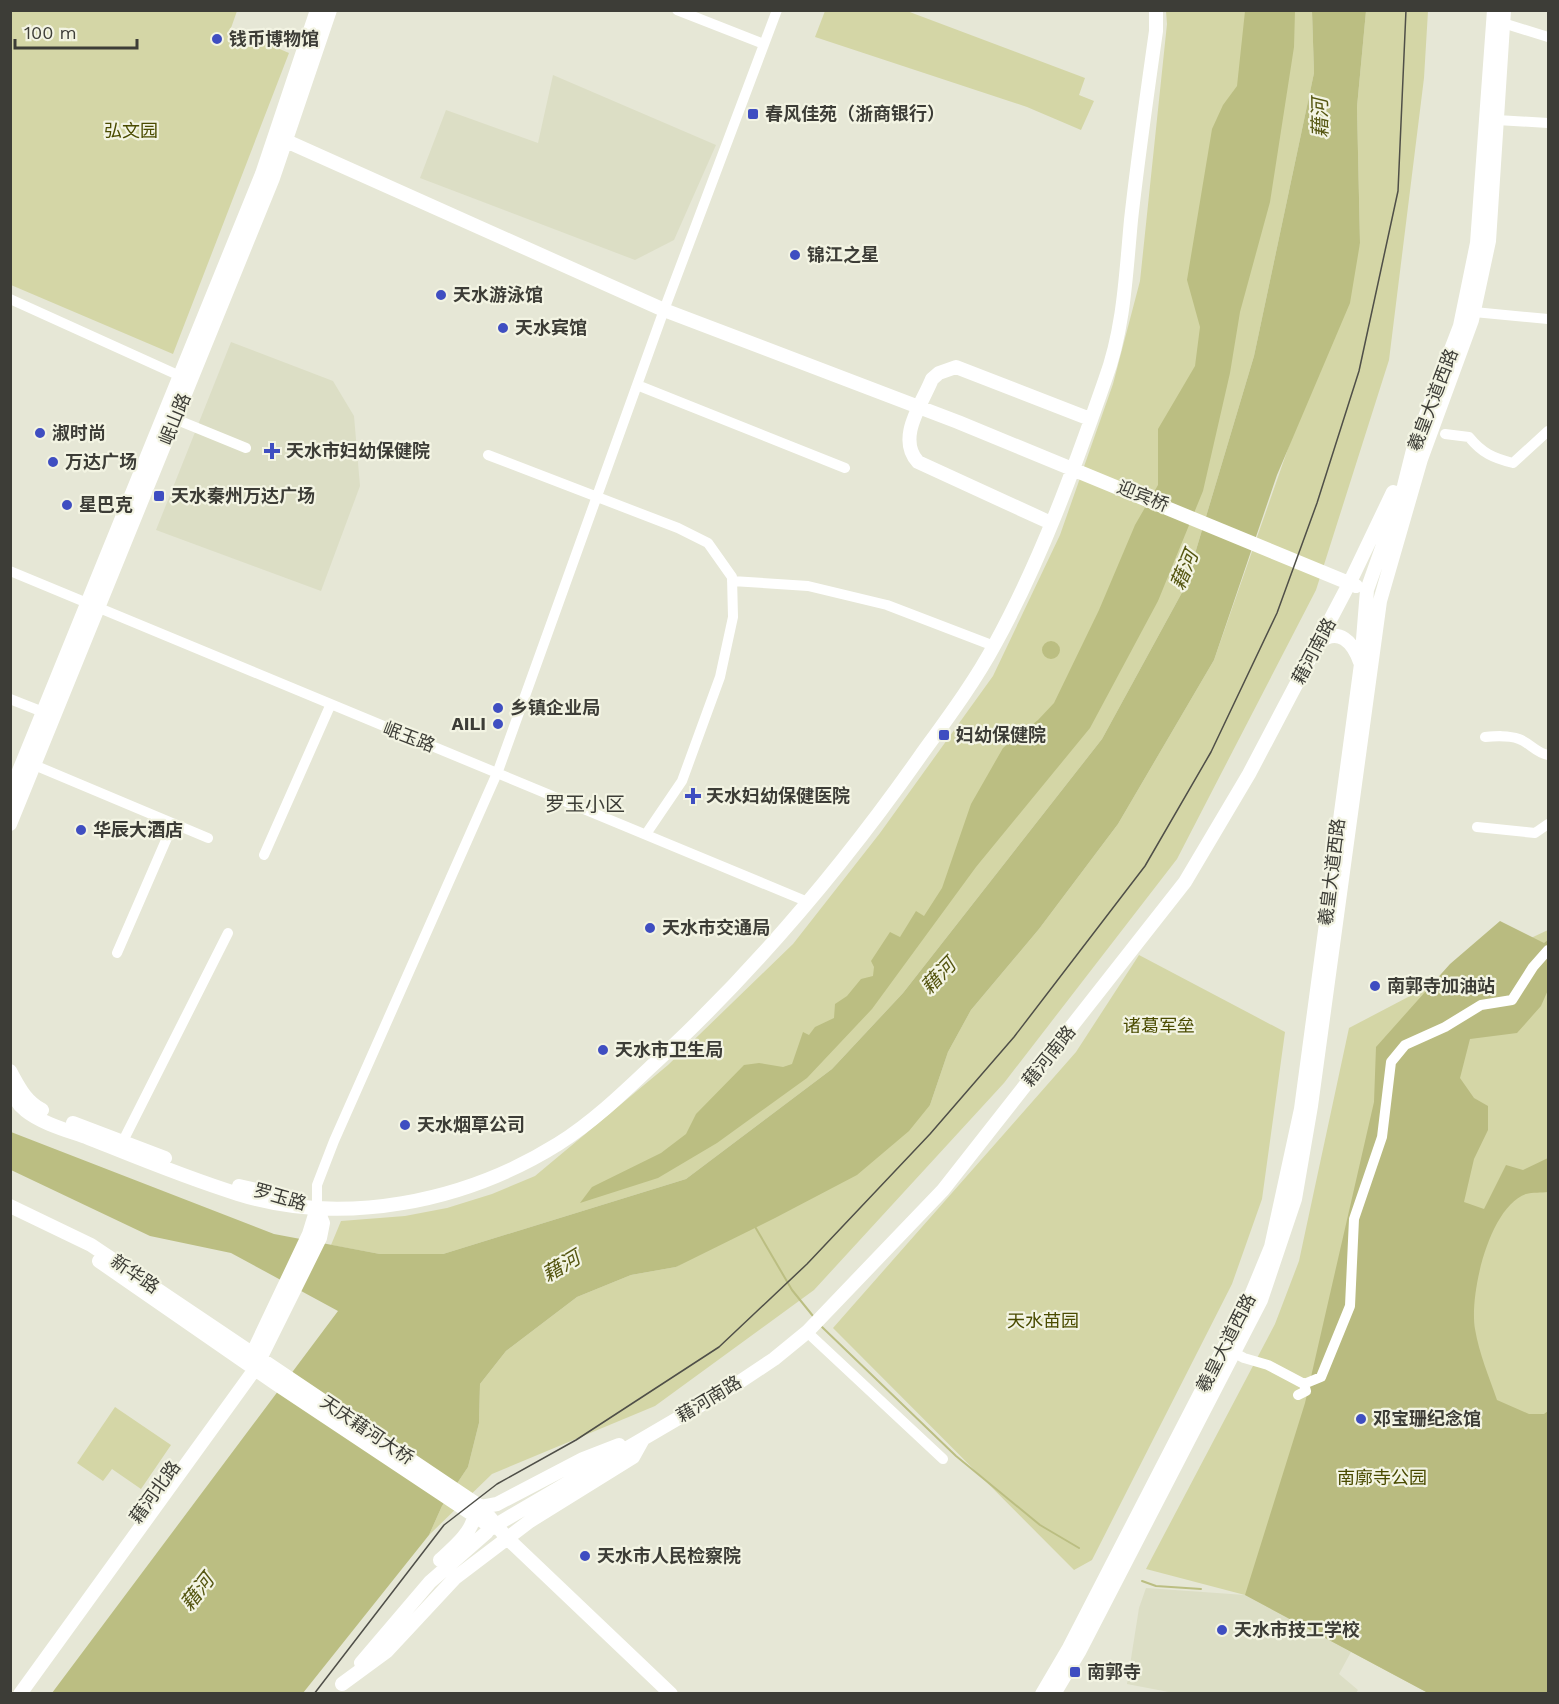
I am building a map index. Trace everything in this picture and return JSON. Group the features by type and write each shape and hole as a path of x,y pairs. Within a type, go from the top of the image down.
{"main road":[{"name":"岷山路","path":"10,824 180,376 281,138 317,10"},
{"name":"岷山路","path":"10,793 43,712 175,419 330,10"},
{"path":"317,1208 419,1201 488,1180 559,1143 615,1101 735,986 808,902 887,804 965,694 994,646 1023,590 1107,376 1118,331 1156,31 1156,10"},
{"name":"羲皇大道西路","path":"1042,1694 1234,1353 1252,1293 1270,1247 1299,1119 1361,664 1367,590 1404,486 1414,446 1460,326 1477,243 1494,10"},
{"name":"羲皇大道西路","path":"1054,1694 1079,1652 1269,1282 1295,1198 1312,1094 1380,601 1421,459 1474,312 1489,241 1504,17"},
{"name":"迎宾桥","path":"281,138 664,310 958,422 1367,590"},
{"path":"1051,523 918,462 913,456 908,440 920,408 932,380 947,369 957,367 1090,419"},
{"name":"藉河南路","path":"501,1522 735,1385 807,1332 943,1190 1185,882 1249,774 1349,584 1414,446"},
{"path":"1367,590 1380,601"},
{"path":"1318,642 1332,635 1346,638 1352,643 1361,664"},
{"name":"罗玉路","path":"10,1071 21,1093 33,1105 225,1183 298,1199 317,1208"},
{"name":"罗玉路","path":"10,1086 17,1102 28,1114 118,1150 264,1202 317,1208"},
{"name":"新华路","path":"10,1206 91,1245 253,1361"},
{"name":"藉河北路","path":"20,1694 253,1361 315,1236 317,1208"},
{"name":"新华路","path":"10,1212 30,1219 87,1253 253,1361"},
{"name":"藉河北路","path":"10,1692 253,1361"},
{"name":"天庆藉河大桥","path":"253,1361 478,1511 671,1694"},
{"name":"藉河南路","path":"363,1661 372,1642 433,1567 474,1523 478,1511 497,1504 584,1459 644,1437"},
{"name":"藉河南路","path":"338,1689 387,1651 455,1578 507,1538 633,1457 644,1437"},
{"name":"藉河南路","path":"338,1689 430,1582 487,1532"}],"street":[{"path":"677,10 764,44"},
{"path":"317,1208 317,1185 334,1141 498,771 664,310 777,10"},
{"path":"1504,17 1548,37"},
{"path":"1497,120 1548,123"},
{"path":"10,299 180,376"},
{"path":"1474,312 1548,319"},
{"path":"638,385 845,468"},
{"path":"175,419 246,448"},
{"path":"1445,434 1469,437 1481,451 1493,459 1513,463 1548,431"},
{"path":"488,455 678,528 708,543 732,581 733,617 720,677 682,781 646,834"},
{"name":"岷玉路","path":"10,571 330,706 498,771 808,902"},
{"path":"732,581 808,586 887,605 994,646"},
{"path":"10,699 43,712"},
{"path":"264,855 330,706"},
{"path":"1485,737 1499,735 1520,739 1539,753 1548,754"},
{"path":"34,765 207,838"},
{"path":"117,953 173,824"},
{"path":"1477,827 1535,833 1548,824"},
{"path":"123,1141 228,933"},
{"path":"1304,1384 1321,1377 1350,1306 1354,1219 1382,1137 1391,1062 1405,1045 1445,1027 1481,1005 1512,1000 1533,967 1548,950"},
{"path":"807,1332 943,1459"},
{"path":"1234,1353 1268,1365 1304,1384 1306,1391 1298,1395"}],"shaded area":[{"path":"553,75 716,145 674,240 635,260 420,178 446,110 538,143"},
{"name":"天水市妇幼保健院","path":"231,342 333,381 354,416 360,486 321,591 156,530"},
{"name":"天水市技工学校","path":"1146,1588 1245,1595 1351,1652 1339,1674 1358,1690 1355,1694 1179,1694 1127,1684 1139,1608"}],"green space":[{"name":"弘文园","path":"10,11 237,11 231,28 289,53 173,354 11,285"},
{"path":"825,11 907,11 1085,78 1079,95 1094,101 1081,130 1027,107 815,37"},
{"path":"1166,11 1312,11 1314,73 1254,356 1185,587 1102,739 903,993 832,1069 686,1179 443,1254 380,1254 331,1245 341,1221 405,1216 447,1208 492,1194 535,1176 668,1065 793,944 880,833 993,676 1060,535 1113,384 1140,281 1167,24"},
{"path":"1366,11 1428,11 1424,78 1389,360 1316,590 1177,859 1004,1083 814,1290 655,1406 492,1474 429,1535 442,1506 468,1467 479,1423 480,1384 506,1351 577,1297 631,1275 676,1267 930,1105 948,1052 971,1010 1039,929 1118,824 1214,660 1360,243 1357,107"},
{"name":"南廓寺公园","path":"1500,921 1544,943 1548,940 1548,990 1541,1006 1517,1033 1470,1039 1460,1078 1474,1098 1488,1106 1488,1130 1474,1159 1464,1202 1484,1209 1506,1165 1523,1170 1548,1158 1548,1192 1526,1194 1513,1202 1492,1233 1479,1275 1474,1314 1479,1347 1497,1400 1529,1414 1544,1414 1548,1411 1548,1693 1428,1693 1245,1595 1305,1403 1374,1102 1376,1047 1450,964"},
{"name":"南廓寺公园","path":"1548,930 1548,1693 1428,1693 1245,1595 1146,1569 1275,1324 1299,1261 1349,1028 1431,985"},
{"name":"天水苗园","path":"1139,955 1285,1032 1262,1199 1232,1284 1092,1560 1074,1570 833,1328 1076,1052"},
{"path":"115,1407 171,1445 141,1489 112,1469 103,1481 77,1463"}],"water":[{"path":"1245,11 1295,11 1294,47 1270,202 1240,312 1230,373 1203,491 1158,601 1090,728 976,867 872,1009 807,1078 717,1143 658,1178 580,1203 592,1187 661,1153 686,1134 696,1114 744,1065 759,1063 783,1067 792,1064 803,1032 809,1035 815,1027 834,1018 835,1004 847,996 861,979 873,976 874,967 871,961 890,932 900,937 916,911 924,916 942,888 971,804 1003,748 1038,720 1054,703 1099,610 1135,525 1158,485 1158,429 1195,366 1200,327 1187,280 1212,129 1223,105 1237,86"},
{"name":"藉河","path":"1312,11 1366,11 1357,107 1360,243 1350,303 1277,475 1214,660 1118,824 1039,929 971,1010 948,1052 930,1105 909,1131 857,1175 676,1267 631,1275 577,1297 506,1351 480,1384 479,1423 468,1467 442,1506 429,1535 303,1693 52,1693 338,1311 231,1253 150,1236 11,1170 11,1132 274,1234 380,1254 443,1254 686,1179 832,1069 903,993 1102,739 1185,587 1254,356 1314,73"},
{"path":"1051,641 1059,646 1060,650 1055,658 1051,659 1043,654 1042,650 1047,642"}],"waterway":[{"path":"754,1225 792,1290 813,1316"},
{"path":"822,1327 956,1456 1040,1525 1079,1548"},
{"path":"1142,1581 1156,1586 1201,1589"}],"tram line":[{"path":"314,1694 444,1525 497,1484 576,1440 719,1347 807,1264 930,1134 1014,1037 1145,866 1211,752 1277,613 1317,503 1359,371 1398,191 1406,10"}],"place":[{"name":"钱币博物馆","path":"217,39"},
{"name":"春风佳苑（浙商银行）","path":"753,114"},
{"name":"锦江之星","path":"795,255"},
{"name":"天水游泳馆","path":"441,295"},
{"name":"天水宾馆","path":"503,328"},
{"name":"淑时尚","path":"40,433"},
{"name":"天水市妇幼保健院","path":"272,451"},
{"name":"万达广场","path":"53,462"},
{"name":"天水秦州万达广场","path":"159,496"},
{"name":"星巴克","path":"67,505"},
{"name":"乡镇企业局","path":"498,708"},
{"name":"AILI","path":"498,724"},
{"name":"妇幼保健院","path":"944,735"},
{"name":"天水妇幼保健医院","path":"693,796"},
{"name":"华辰大酒店","path":"81,830"},
{"name":"天水市交通局","path":"650,928"},
{"name":"南郭寺加油站","path":"1375,986"},
{"name":"天水市卫生局","path":"603,1050"},
{"name":"天水烟草公司","path":"405,1125"},
{"name":"邓宝珊纪念馆","path":"1361,1419"},
{"name":"天水市人民检察院","path":"585,1556"},
{"name":"天水市技工学校","path":"1222,1630"},
{"name":"南郭寺","path":"1075,1672"}],"district":[{"name":"罗玉小区","path":"585,804"}],"park label":[{"name":"诸葛军垒","path":"1159,1026"}]}
